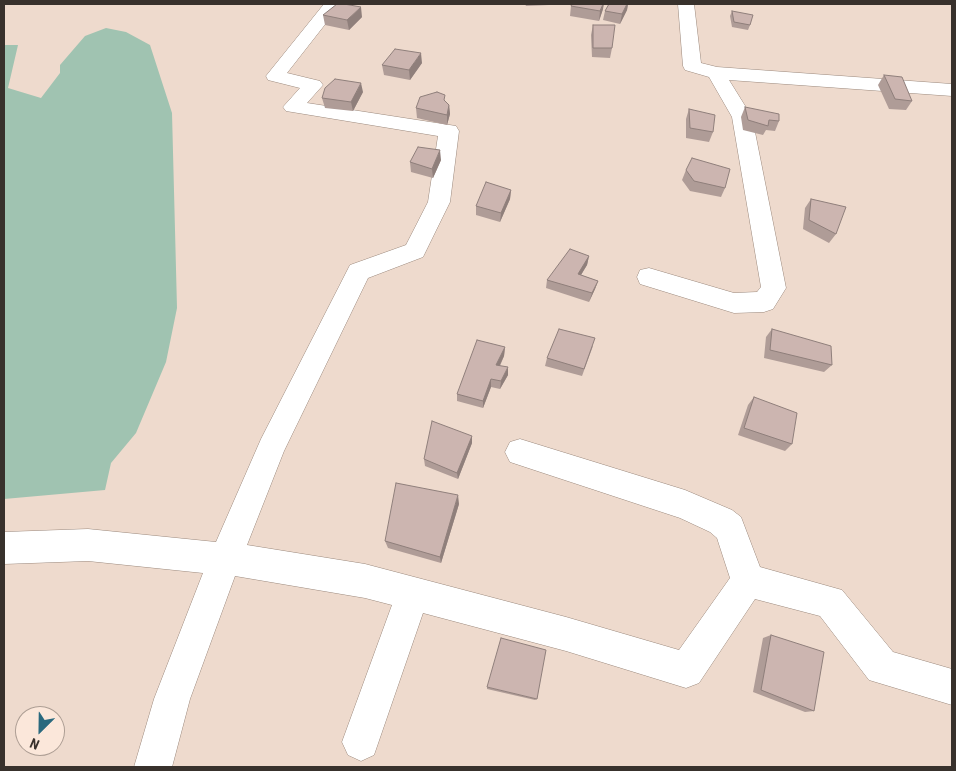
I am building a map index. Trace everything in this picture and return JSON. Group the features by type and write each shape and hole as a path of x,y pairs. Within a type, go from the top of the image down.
{"street":[{"path":"153,767 172,699 225,559 271,448 359,272 415,251 439,202 449,131 294,107 313,85 275,76 333,4"},
{"path":"686,4 692,66 716,74 952,90"},
{"path":"649,277 734,303 764,302 774,288 742,117 716,74"},
{"path":"520,452 685,505 721,521 730,528 748,581"},
{"path":"4,548 88,545 225,559 365,581 566,634 686,670 748,581"},
{"path":"748,581 830,602 882,667 952,687"},
{"path":"361,742 413,593"}],"green space":[{"path":"106,28 126,32 150,45 172,113 177,308 166,362 136,433 111,463 105,490 4,499 4,45 18,45 8,88 41,98 60,73 60,65 85,36"}],"building":[{"path":"337,4 361,7 347,20 323,15"},
{"path":"572,4 603,4 600,11 571,6"},
{"path":"609,4 627,4 622,14 605,11"},
{"path":"732,11 753,15 750,25 734,22"},
{"path":"593,25 615,25 612,48 593,48"},
{"path":"395,49 421,53 409,70 382,65"},
{"path":"884,75 902,77 912,101 895,99"},
{"path":"335,79 361,83 351,102 322,98 325,88"},
{"path":"437,92 445,95 444,100 449,105 447,115 416,108 420,97"},
{"path":"745,107 779,114 779,121 769,120 768,126 748,120"},
{"path":"689,109 715,115 713,132 690,128"},
{"path":"418,147 440,150 432,169 410,162"},
{"path":"692,158 730,169 725,188 694,181 686,170"},
{"path":"486,182 511,190 501,213 476,206"},
{"path":"811,199 846,207 836,234 809,220"},
{"path":"570,249 589,256 578,274 598,281 592,293 547,280"},
{"path":"559,329 595,338 584,369 547,358"},
{"path":"772,329 831,346 832,365 770,350"},
{"path":"477,340 505,347 496,365 508,367 501,381 491,379 483,401 457,394"},
{"path":"754,397 797,413 792,444 744,428"},
{"path":"432,421 472,436 457,473 424,459"},
{"path":"396,483 458,495 440,557 385,541"},
{"path":"771,635 824,652 814,711 761,690"},
{"path":"501,638 546,650 537,699 487,687"}]}
